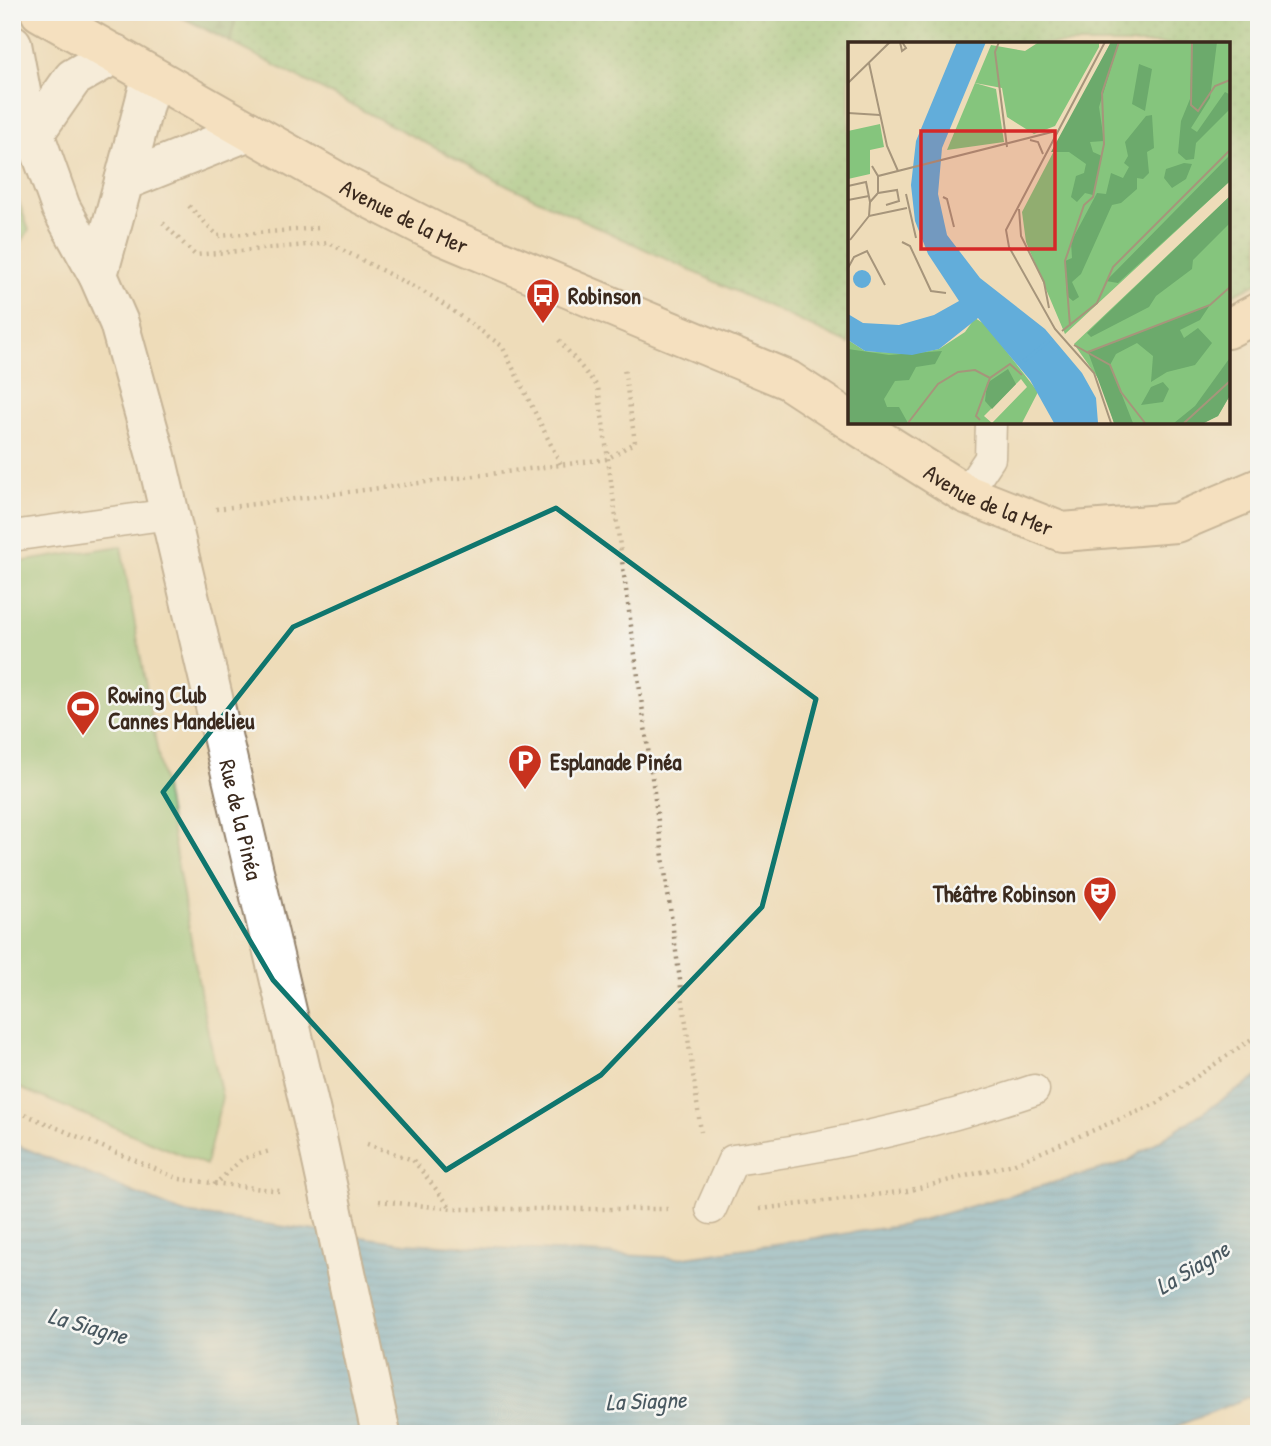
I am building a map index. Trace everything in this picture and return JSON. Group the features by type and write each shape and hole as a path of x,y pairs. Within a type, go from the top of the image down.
{"main road":[{"name":"Avenue de la Mer","path":"40,12 115,54 151,78 443,236 788,380 848,419"},
{"path":"1229,329 1259,312"},
{"name":"Avenue de la Mer","path":"788,380 848,389"},
{"name":"Avenue de la Mer","path":"856,424 966,494 1062,532 1177,523 1259,488"}],"street":[{"name":"Rue de la Pinéa","path":"12,44 23,102 36,131 61,208 98,275 119,323 170,514 317,1138 381,1434"},
{"path":"36,131 73,78 115,54"},
{"path":"98,275 151,78"},
{"path":"124,181 250,131"}],"lane":[{"path":"966,494 990,458 992,424"},
{"path":"12,536 170,514"},
{"path":"711,1209 733,1160 872,1138 954,1117 1034,1090"}],"path":[{"path":"124,181 195,256 329,243 433,297 502,346 562,467"},
{"path":"189,206 218,236 326,228"},
{"path":"550,335 561,340 598,387 702,1138"},
{"path":"170,514 562,467 607,459 635,442 624,368"},
{"path":"214,1185 242,1159 317,1138 371,1145 413,1160 452,1209"}],"highlighted area":[{"path":"556,508 816,699 762,907 601,1075 446,1170 273,980 163,792 293,627"}],"green space":[{"path":"172,12 1259,12 1259,282 1229,297 1229,42 848,42 848,344 509,186"},
{"path":"172,12 237,12 230,42"},
{"path":"12,183 29,230 12,257"},
{"name":"Rowing Club Cannes Mandelieu","path":"121,546 204,1013 222,1097 206,1165 12,1085 12,563"}],"water":[{"name":"La Siagne","path":"1259,1076 1259,1393 1157,1434 12,1434 12,1143 184,1213 406,1243 678,1258 904,1225 1126,1162"}],"place":[{"name":"Robinson","path":"543,325"},
{"name":"Rowing Club Cannes Mandelieu","path":"83,737"},
{"name":"Esplanade Pinéa","path":"525,791"},
{"name":"Théâtre Robinson","path":"1100,923"}]}
